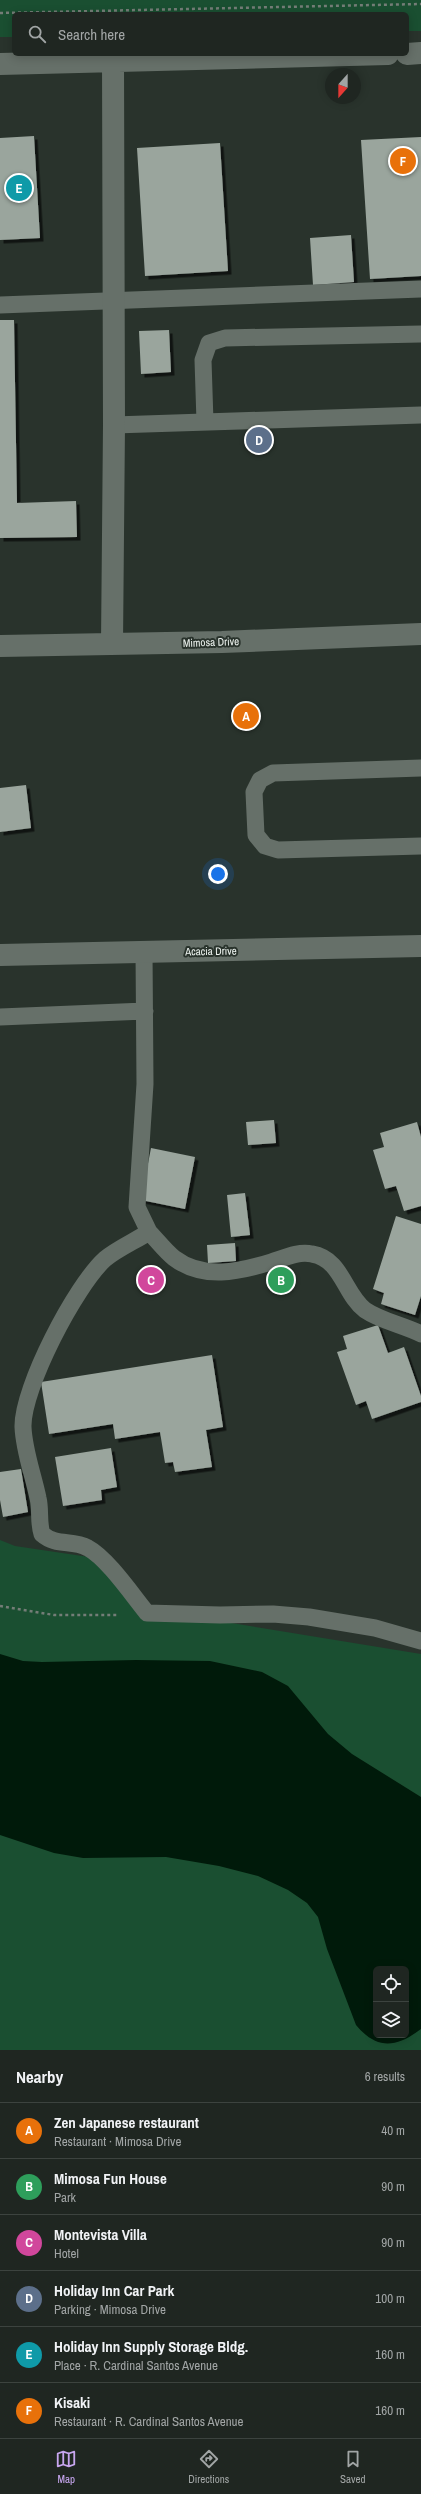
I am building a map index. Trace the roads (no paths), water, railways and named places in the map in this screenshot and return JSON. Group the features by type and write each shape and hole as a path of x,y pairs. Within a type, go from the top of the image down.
{"street":[{"path":"409,54 421,53"},
{"path":"0,64 296,56"},
{"path":"112,644 114,424 113,60"},
{"name":"Mimosa Drive","path":"0,646 421,634"},
{"name":"Acacia Drive","path":"0,955 421,946"}],"lane":[{"path":"0,305 113,302 421,288"},
{"path":"205,422 203,360 209,343 225,338 421,334"},
{"path":"114,424 421,415"},
{"path":"421,768 273,773 260,780 254,792 256,836 265,846 278,850 421,846"},
{"path":"144,951 145,1084 137,1207 149,1232 174,1258 204,1271 226,1273 247,1270 294,1254 313,1254 329,1262 339,1272 349,1292 365,1310 421,1334"},
{"path":"0,1017 145,1011"},
{"path":"149,1232 105,1260 73,1302 46,1351 26,1406 23,1426 26,1453 39,1500 39,1526 42,1534 55,1543 72,1543 88,1548 94,1552 147,1613 220,1615 273,1614 308,1616 375,1628 421,1641"}],"place":[{"name":"Kisaki","path":"403,161"},
{"name":"Holiday Inn Supply Storage Bldg.","path":"19,188"},
{"name":"Holiday Inn Car Park","path":"259,440"},
{"name":"Zen Japanese restaurant","path":"246,716"},
{"name":"Montevista Villa","path":"151,1280"},
{"name":"Mimosa Fun House","path":"281,1280"}]}
